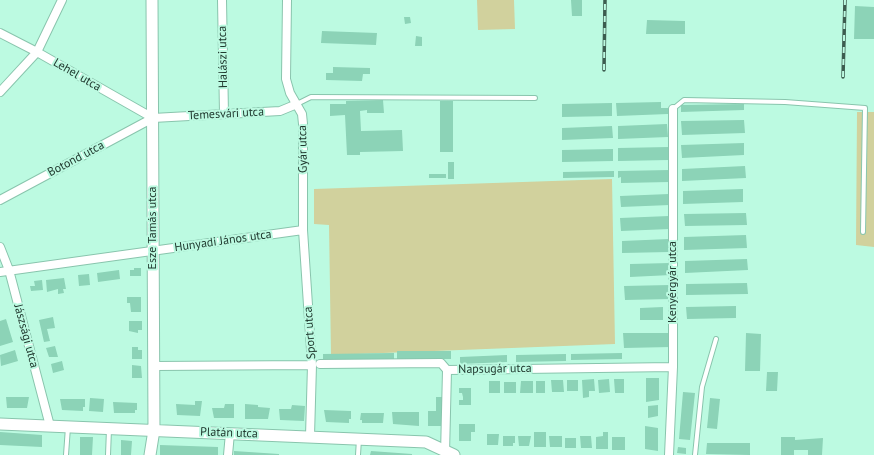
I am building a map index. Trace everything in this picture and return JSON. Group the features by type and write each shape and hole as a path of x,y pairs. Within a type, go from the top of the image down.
{"street":[{"path":"0,92 37,52 62,0"},
{"name":"Esze Tamás utca","path":"150,455 154,430 152,0"},
{"name":"Halászi utca","path":"222,0 224,114"},
{"name":"Gyár utca","path":"287,0 286,79 290,94 302,114 303,124 303,230"},
{"name":"Lehel utca","path":"0,33 37,52 153,118"},
{"name":"Temesvári utca","path":"153,118 280,111 297,104"},
{"name":"Kenyérgyár utca","path":"669,455 673,367 673,109"},
{"name":"Botond utca","path":"0,200 153,118"},
{"name":"Hunyadi János utca","path":"0,272 303,230"},
{"name":"Sport utca","path":"303,230 316,365 310,436"},
{"name":"Jászsági utca","path":"0,247 9,270 50,426"},
{"name":"Napsugár utca","path":"154,366 441,363 447,370 673,367"},
{"path":"447,370 448,454"},
{"name":"Platán utca","path":"0,424 426,442 448,454"},
{"path":"228,455 230,433"}],"lane":[{"path":"297,104 311,97 535,98"},
{"path":"673,109 684,100 785,102 866,108 864,232"},
{"path":"695,455 702,387 716,339"},
{"path":"66,455 68,427"},
{"path":"108,455 110,428"},
{"path":"358,455 359,438"}],"green space":[{"path":"477,0 514,0 515,29 478,30"},
{"path":"857,112 874,112 874,247 856,245"},
{"path":"612,179 615,344 331,355 329,225 314,224 314,189"}],"building":[{"path":"571,0 582,0 582,16 572,16"},
{"path":"855,6 874,7 874,39 854,39"},
{"path":"404,17 410,17 411,23 405,24"},
{"path":"647,20 685,21 685,34 646,34"},
{"path":"322,31 377,33 376,45 321,43"},
{"path":"416,36 422,37 422,46 415,46"},
{"path":"333,67 370,68 370,74 363,74 362,81 326,80 326,73 333,73"},
{"path":"383,100 384,113 367,113 367,110 360,111 361,131 402,130 403,151 360,152 360,155 347,155 345,115 330,116 330,104 346,104 346,101"},
{"path":"440,101 453,101 453,152 440,152"},
{"path":"661,102 661,108 668,108 668,114 617,116 616,103"},
{"path":"612,103 612,116 562,117 562,104"},
{"path":"744,104 744,110 681,112 681,105"},
{"path":"744,120 745,133 682,135 681,121"},
{"path":"667,124 668,137 618,139 618,126"},
{"path":"612,126 613,138 562,140 562,128"},
{"path":"744,143 744,155 682,158 681,145"},
{"path":"669,147 669,160 618,161 618,148"},
{"path":"613,149 613,161 562,162 562,150"},
{"path":"448,162 454,162 454,179 448,179"},
{"path":"745,166 746,178 682,181 682,169"},
{"path":"670,170 670,182 621,183 621,177 618,178 618,171"},
{"path":"614,171 614,177 563,178 563,172"},
{"path":"429,174 446,174 446,178 429,178"},
{"path":"743,189 743,202 683,204 683,191"},
{"path":"669,194 670,205 621,207 620,196"},
{"path":"746,213 747,225 685,226 684,214"},
{"path":"669,216 670,229 621,231 620,218"},
{"path":"746,235 747,248 684,250 684,237"},
{"path":"669,239 669,252 622,253 622,241"},
{"path":"747,259 748,270 685,273 685,261"},
{"path":"670,263 671,275 630,277 630,264"},
{"path":"134,268 141,268 141,276 130,276 130,270 134,270"},
{"path":"119,270 120,279 98,282 97,273"},
{"path":"89,274 90,285 79,286 78,275"},
{"path":"64,278 66,289 63,289 64,293 58,294 58,289 47,292 46,280"},
{"path":"42,280 43,290 31,291 30,286 35,286 34,281"},
{"path":"747,283 748,294 686,295 686,284"},
{"path":"670,285 671,299 625,300 624,286"},
{"path":"127,297 141,297 141,312 131,312 130,303 127,303"},
{"path":"736,306 736,318 687,319 686,307"},
{"path":"663,307 663,320 640,320 640,308"},
{"path":"53,317 55,328 47,329 50,341 44,342 39,320"},
{"path":"6,319 13,342 0,346 0,321"},
{"path":"129,321 142,321 142,330 138,330 138,333 129,331"},
{"path":"623,333 670,333 671,347 624,348"},
{"path":"746,333 761,334 760,371 745,371"},
{"path":"55,346 58,357 49,357 46,348"},
{"path":"132,347 138,347 138,350 142,350 142,359 132,359"},
{"path":"15,350 18,361 1,366 0,355"},
{"path":"397,351 451,351 451,359 397,359"},
{"path":"394,353 394,359 323,360 323,354"},
{"path":"622,353 622,359 571,360 571,354"},
{"path":"566,354 566,361 516,362 516,355"},
{"path":"507,355 507,362 460,364 460,357"},
{"path":"62,361 64,370 53,373 51,364"},
{"path":"132,365 141,366 142,378 132,378"},
{"path":"767,372 778,372 777,391 766,391"},
{"path":"646,378 659,378 659,400 646,402"},
{"path":"594,379 595,391 589,391 589,397 583,398 582,380"},
{"path":"609,379 610,392 599,393 598,380"},
{"path":"614,379 624,379 624,393 615,393"},
{"path":"551,380 563,380 564,392 552,392"},
{"path":"567,380 578,380 578,391 567,391"},
{"path":"489,381 500,381 500,393 489,393"},
{"path":"521,381 533,381 533,393 520,393"},
{"path":"536,381 545,381 545,393 536,393"},
{"path":"504,382 516,382 516,393 504,393"},
{"path":"459,388 471,388 471,405 459,405 459,400 463,400 463,397 462,393 459,393"},
{"path":"683,392 695,393 690,440 679,439"},
{"path":"6,397 29,397 27,408 7,408"},
{"path":"436,397 443,397 443,426 428,426 428,411 436,411"},
{"path":"90,398 104,399 103,412 89,411"},
{"path":"710,398 720,399 717,429 707,428"},
{"path":"60,399 85,399 85,407 83,407 83,411 62,410"},
{"path":"195,401 202,401 200,416 177,415 176,404 195,405"},
{"path":"113,402 137,403 137,410 135,410 135,413 114,413"},
{"path":"225,404 234,404 234,418 214,418 212,408 224,408"},
{"path":"245,404 270,408 268,419 245,419"},
{"path":"292,405 305,406 304,421 280,420 279,409 291,409"},
{"path":"658,405 658,416 648,418 648,406"},
{"path":"324,410 351,411 351,419 349,419 349,423 326,422"},
{"path":"392,412 419,412 419,426 393,424"},
{"path":"361,413 384,413 383,423 362,423 362,420 360,420"},
{"path":"459,424 475,424 475,432 471,432 471,441 459,441"},
{"path":"645,426 658,428 658,451 645,449"},
{"path":"0,432 42,435 42,447 0,445"},
{"path":"534,432 546,432 546,447 534,447"},
{"path":"603,432 608,432 608,449 596,449 596,437 603,436"},
{"path":"487,434 499,434 498,445 487,445"},
{"path":"503,436 515,436 515,443 513,443 513,446 503,446"},
{"path":"518,436 531,436 529,446 519,446"},
{"path":"549,436 562,436 562,447 550,447"},
{"path":"580,436 591,436 592,448 581,448"},
{"path":"80,437 93,437 92,455 80,455"},
{"path":"612,437 625,437 625,450 612,450"},
{"path":"781,437 795,437 795,440 823,438 822,455 808,455 808,450 794,450 794,455 781,455"},
{"path":"565,438 576,438 576,448 565,448"},
{"path":"121,440 132,441 131,455 121,455"},
{"path":"707,443 750,443 750,455 706,454"},
{"path":"160,445 218,447 218,455 160,455"},
{"path":"678,447 686,448 686,454 677,453"},
{"path":"234,451 279,454 279,455 234,455"},
{"path":"371,451 412,454 412,455 370,455"}],"railway":[{"path":"604,70 605,0"},
{"path":"843,77 845,0"}]}
